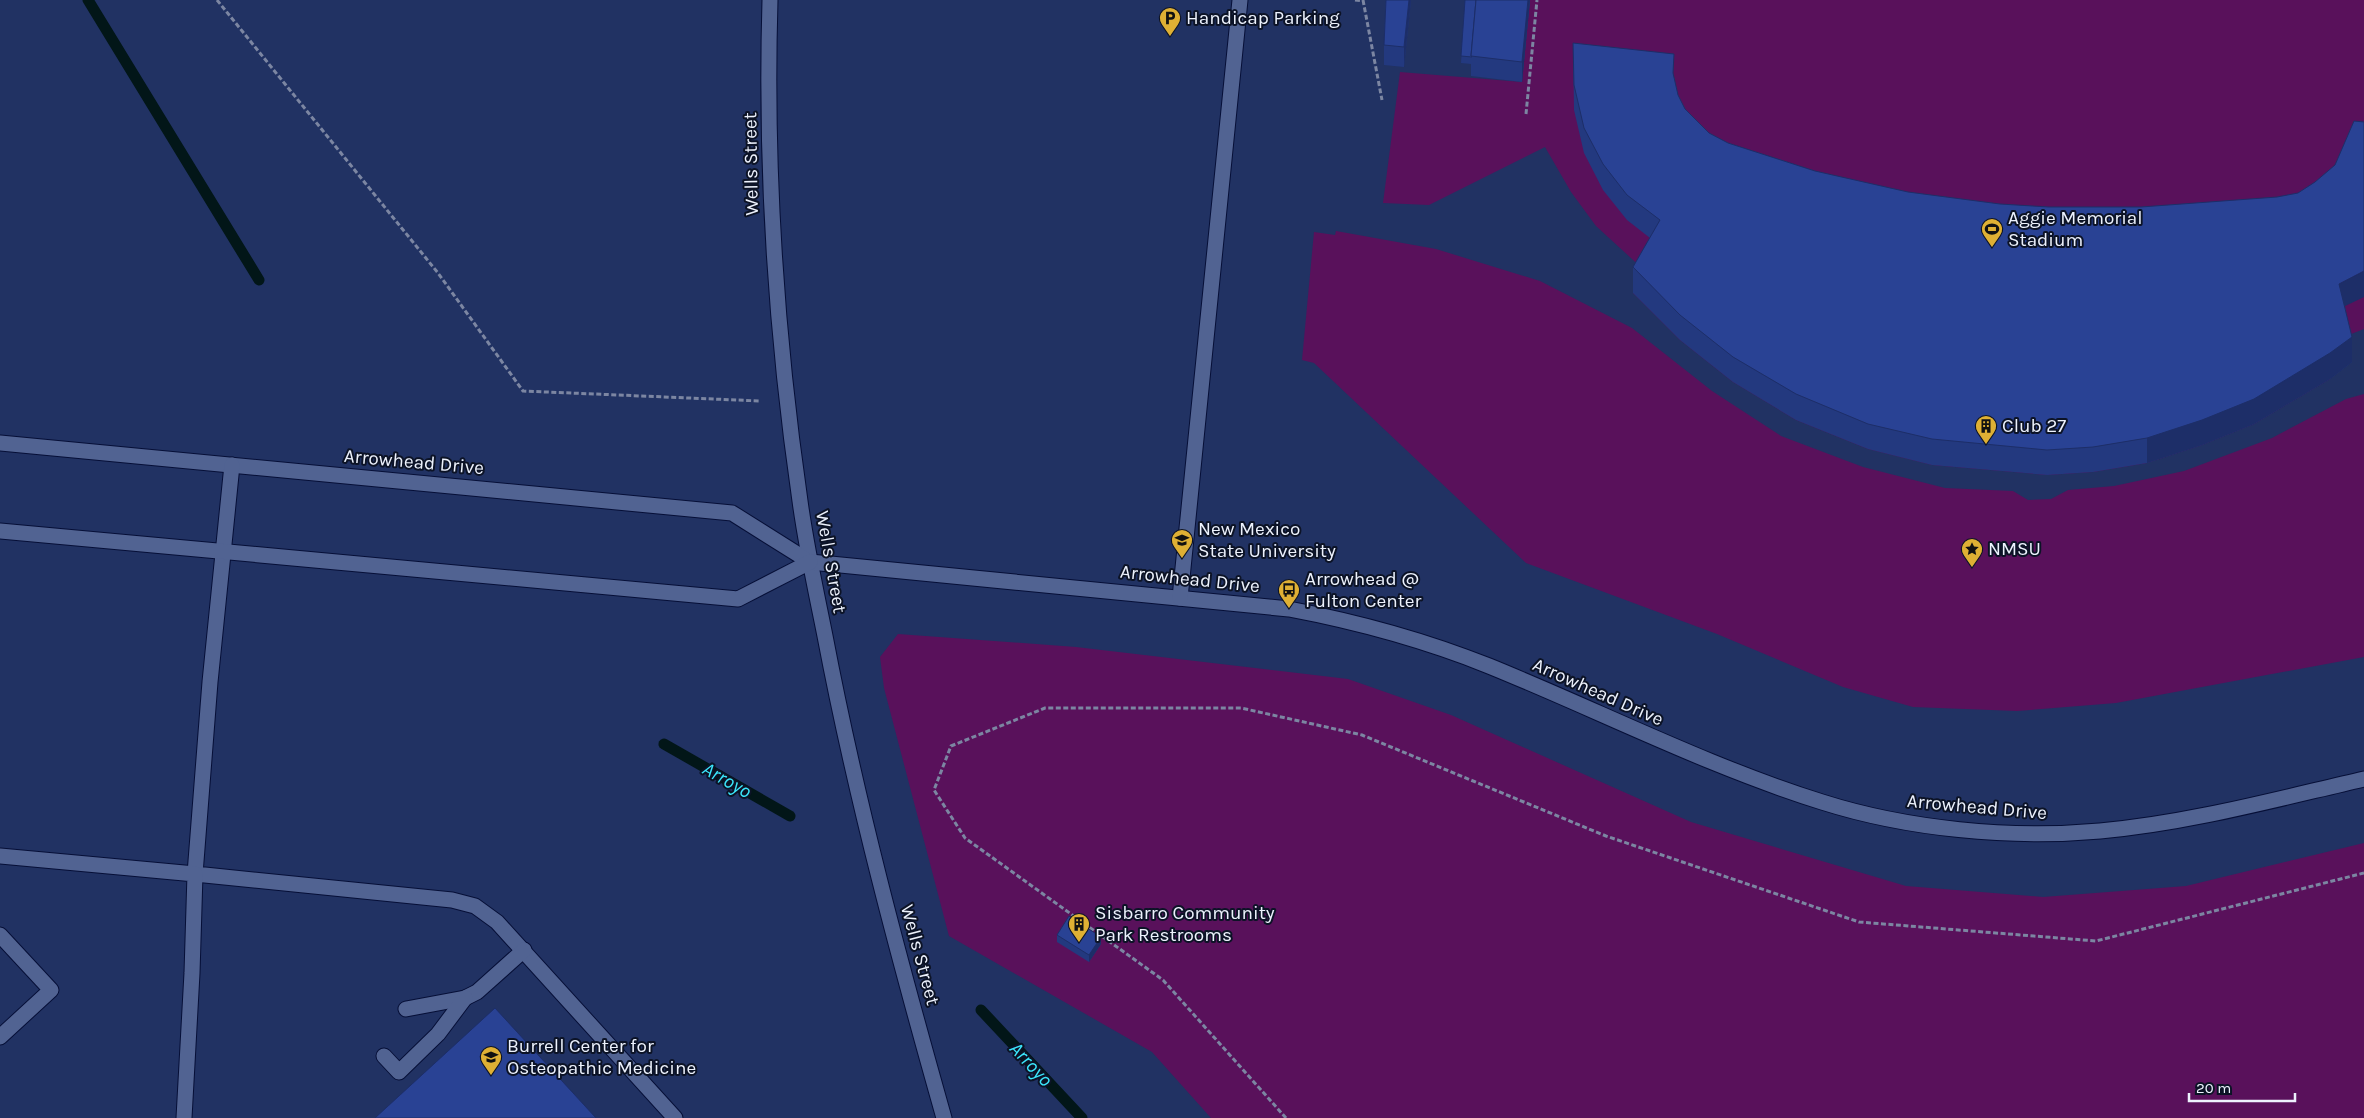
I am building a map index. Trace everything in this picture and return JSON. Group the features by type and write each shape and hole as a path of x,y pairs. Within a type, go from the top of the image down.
{"street":[{"name":"Wells Street","path":"770,0 770,164 774,281 787,402 810,562 844,733 887,914 944,1118"},
{"path":"1180,598 1240,0"},
{"name":"Arrowhead Drive","path":"0,443 732,513 810,562 1289,609 1343,619 1390,632 1490,666 1631,729 1770,785 1824,803 1931,826 2051,834 2099,831 2202,816 2364,779"},
{"path":"184,1118 195,874 210,682 232,465"},
{"path":"0,531 738,599 810,562"},
{"path":"0,856 452,900 475,906 498,922 675,1118"},
{"path":"0,934 51,990 0,1037"},
{"path":"406,1009 465,998 477,992 524,950"},
{"path":"384,1056 399,1072 438,1034 465,998"}],"path":[{"path":"217,0 438,273 523,391 787,402"},
{"path":"1355,0 1363,0 1370,48 1382,100"},
{"path":"1526,114 1538,0"},
{"path":"1286,1118 1162,980 965,838 934,790 951,746 1045,708 1241,708 1362,736 1606,836 1859,922 2096,941 2364,873"}],"shaded area":[{"name":"New Mexico State University","path":"0,0 2364,0 2364,1118 0,1118"},
{"name":"Aggie Memorial Stadium","path":"1530,0 2364,0 2364,329 2346,336 2330,379 2254,424 2202,445 2147,463 2093,472 2047,475 1932,465 1868,449 1796,420 1733,382 1680,340 1633,293 1644,270 1596,226 1571,192 1545,147 1429,205 1383,203 1400,72 1522,82"},
{"path":"1336,231 1436,249 1540,281 1632,328 1712,391 1781,436 1863,467 1945,488 2013,491 2028,500 2051,499 2068,490 2114,486 2184,471 2272,438 2346,399 2364,394 2364,657 2116,703 2017,711 1913,707 1843,687 1717,634 1526,563 1314,363 1302,360 1314,232 1335,235"},
{"path":"898,634 1076,647 1348,679 1451,715 1691,822 1906,886 2043,897 2186,886 2364,843 2364,1118 1211,1118 1152,1052 949,936 884,688 880,657"}],"building":[{"path":"1386,0 1409,0 1404,47 1384,45"},
{"path":"1465,0 1476,0 1472,57 1461,56"},
{"path":"1476,0 1528,0 1522,62 1471,56"},
{"path":"1573,43 1674,54 1673,73 1678,95 1685,109 1709,133 1728,143 1815,171 1908,192 2000,204 2049,207 2141,207 2277,197 2298,193 2335,165 2354,121 2364,122 2364,271 2339,284 2352,337 2330,353 2254,399 2202,420 2147,438 2093,447 2047,450 1932,439 1868,424 1796,394 1733,357 1680,315 1633,267 1660,220 1627,195 1603,164 1584,128 1574,85"},
{"name":"Sisbarro Community Park Restrooms","path":"1069,916 1101,937 1089,955 1057,935"},
{"path":"495,1008 596,1118 375,1118"}],"waterway":[{"path":"88,0 259,280"},
{"name":"Arroyo","path":"664,744 790,816"},
{"name":"Arroyo","path":"981,1010 1082,1118"}],"place":[{"name":"Handicap Parking","path":"1170,37"},
{"name":"Aggie Memorial Stadium","path":"1992,248"},
{"name":"Club 27","path":"1986,445"},
{"name":"New Mexico State University","path":"1182,559"},
{"name":"NMSU","path":"1972,568"},
{"name":"Arrowhead @ Fulton Center","path":"1289,609"},
{"name":"Sisbarro Community Park Restrooms","path":"1079,943"},
{"name":"Burrell Center for Osteopathic Medicine","path":"491,1076"}]}
